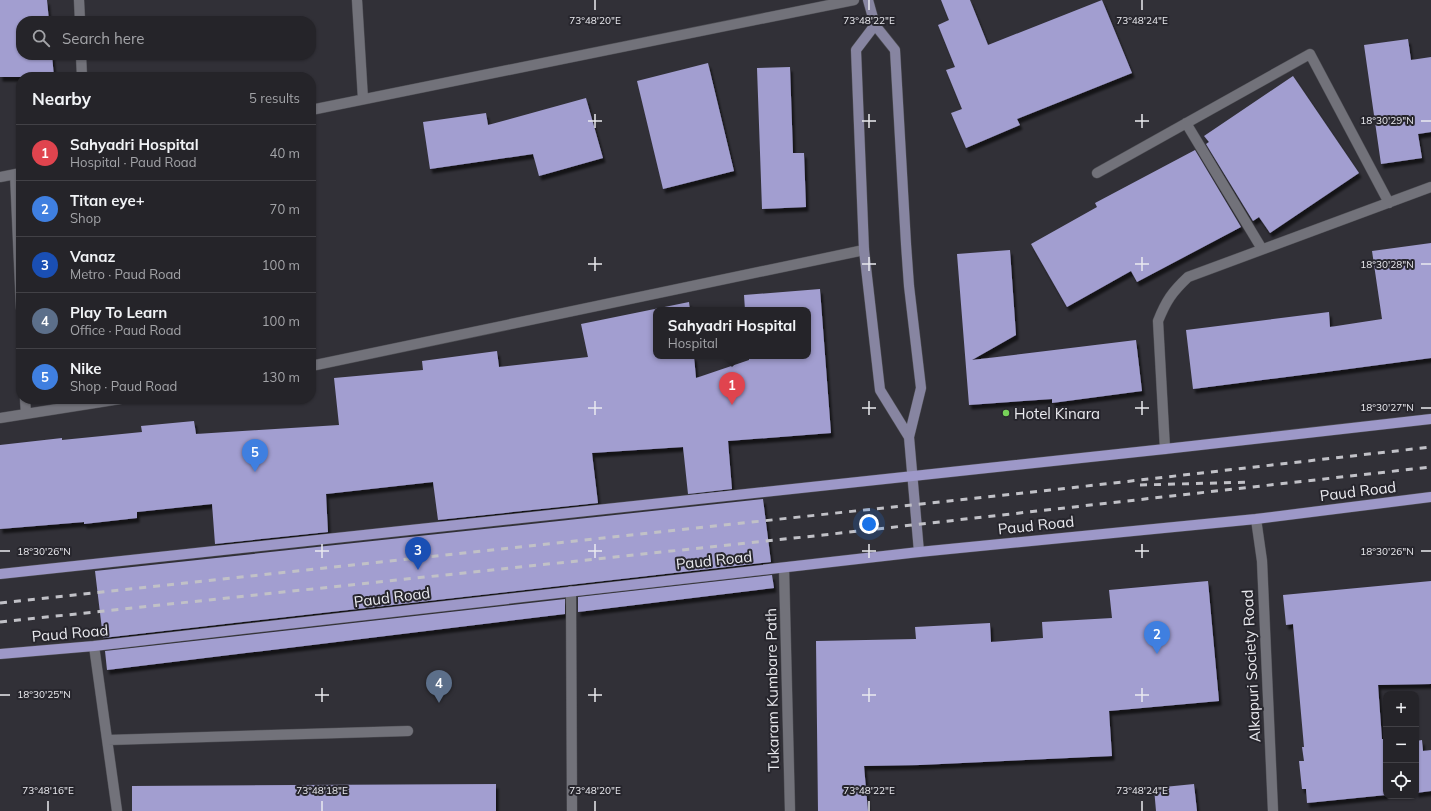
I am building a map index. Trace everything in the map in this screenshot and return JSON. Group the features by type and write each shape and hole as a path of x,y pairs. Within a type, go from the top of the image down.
{"main road":[{"path":"0,574 1165,449 1431,418"},
{"name":"Paud Road","path":"0,654 94,646 919,552 1256,519 1431,497"}],"street":[{"path":"79,0 80,16"},
{"path":"357,0 363,99"},
{"path":"316,109 854,0"},
{"path":"868,0 875,25 895,50 909,286 921,388 909,437 919,552"},
{"path":"875,25 856,50 864,250 880,390 909,437"},
{"path":"1097,173 1310,54 1389,203"},
{"path":"81,60 82,72"},
{"path":"1186,123 1262,249"},
{"path":"0,177 16,174"},
{"path":"1165,449 1158,321 1164,306 1173,291 1188,277 1431,187"},
{"path":"316,365 864,250"},
{"path":"25,404 26,414"},
{"path":"0,418 89,404"},
{"name":"Alkapuri Society Road","path":"1256,519 1262,560 1273,811"},
{"name":"Tukaram Kumbare Path","path":"784,568 790,811"},
{"path":"571,591 572,811"},
{"path":"94,646 117,811"},
{"path":"108,740 408,731"}],"building":[{"path":"0,0 47,0 49,16 16,16 16,60 52,60 54,72 16,72 16,77 0,77"},
{"path":"941,0 970,0 988,45 1102,0 1132,73 1017,119 1020,125 966,148 951,113 962,109 946,70 955,67 938,25 949,20"},
{"path":"1408,39 1411,60 1431,57 1431,132 1418,134 1422,158 1381,164 1364,45"},
{"path":"708,63 734,171 663,189 637,81"},
{"path":"790,67 793,153 804,153 806,207 762,209 757,68"},
{"path":"1293,76 1359,173 1270,233 1259,217 1253,221 1206,144 1209,142 1204,136"},
{"path":"586,98 603,158 539,176 533,154 430,169 423,122 486,113 488,125"},
{"path":"1195,150 1241,227 1137,282 1131,271 1067,307 1031,244 1097,207 1095,203"},
{"path":"1431,243 1431,358 1193,389 1186,330 1329,312 1330,327 1382,319 1372,251"},
{"path":"1010,250 1016,335 972,360 1136,340 1142,391 1052,403 1052,399 969,405 957,254"},
{"path":"820,289 831,433 728,441 732,489 688,494 683,447 592,453 598,503 438,520 433,482 326,494 328,532 215,544 212,504 137,512 137,518 84,524 84,522 0,529 0,445 62,438 62,440 142,432 141,426 194,421 196,434 339,425 334,378 423,370 422,361 497,351 499,367 588,357 581,324 653,309 653,359 694,359 696,378 749,359 811,359 811,307 745,307 744,295"},
{"path":"689,302 690,307 664,307"},
{"path":"763,499 771,562 103,638 95,571"},
{"path":"772,575 774,588 578,612 578,597"},
{"path":"1208,581 1219,701 1109,711 1112,756 920,765 864,766 868,811 818,811 816,641 916,639 915,627 990,623 991,642 1043,638 1042,622 1112,618 1109,590"},
{"path":"1431,581 1431,684 1378,685 1383,739 1383,795 1307,803 1306,789 1302,789 1299,761 1304,761 1302,747 1304,747 1293,624 1286,625 1283,595"},
{"path":"565,599 565,614 107,670 105,651"},
{"path":"1419,740 1422,740 1423,751 1431,750 1431,791 1419,793 1419,763"},
{"path":"496,784 496,811 132,811 132,786"},
{"path":"1194,784 1197,811 1156,811 1154,788"}],"railway":[{"path":"0,603 1078,487 1431,447"},
{"path":"0,622 823,535 1431,467"},
{"path":"1140,485 1252,482"}],"place":[{"name":"Sahyadri Hospital","path":"732,405"},
{"name":"Hotel Kinara","path":"1006,413"},
{"name":"Nike","path":"255,472"},
{"name":"Vanaz","path":"418,570"},
{"name":"Titan eye+","path":"1157,654"},
{"name":"Play To Learn","path":"439,703"}]}
